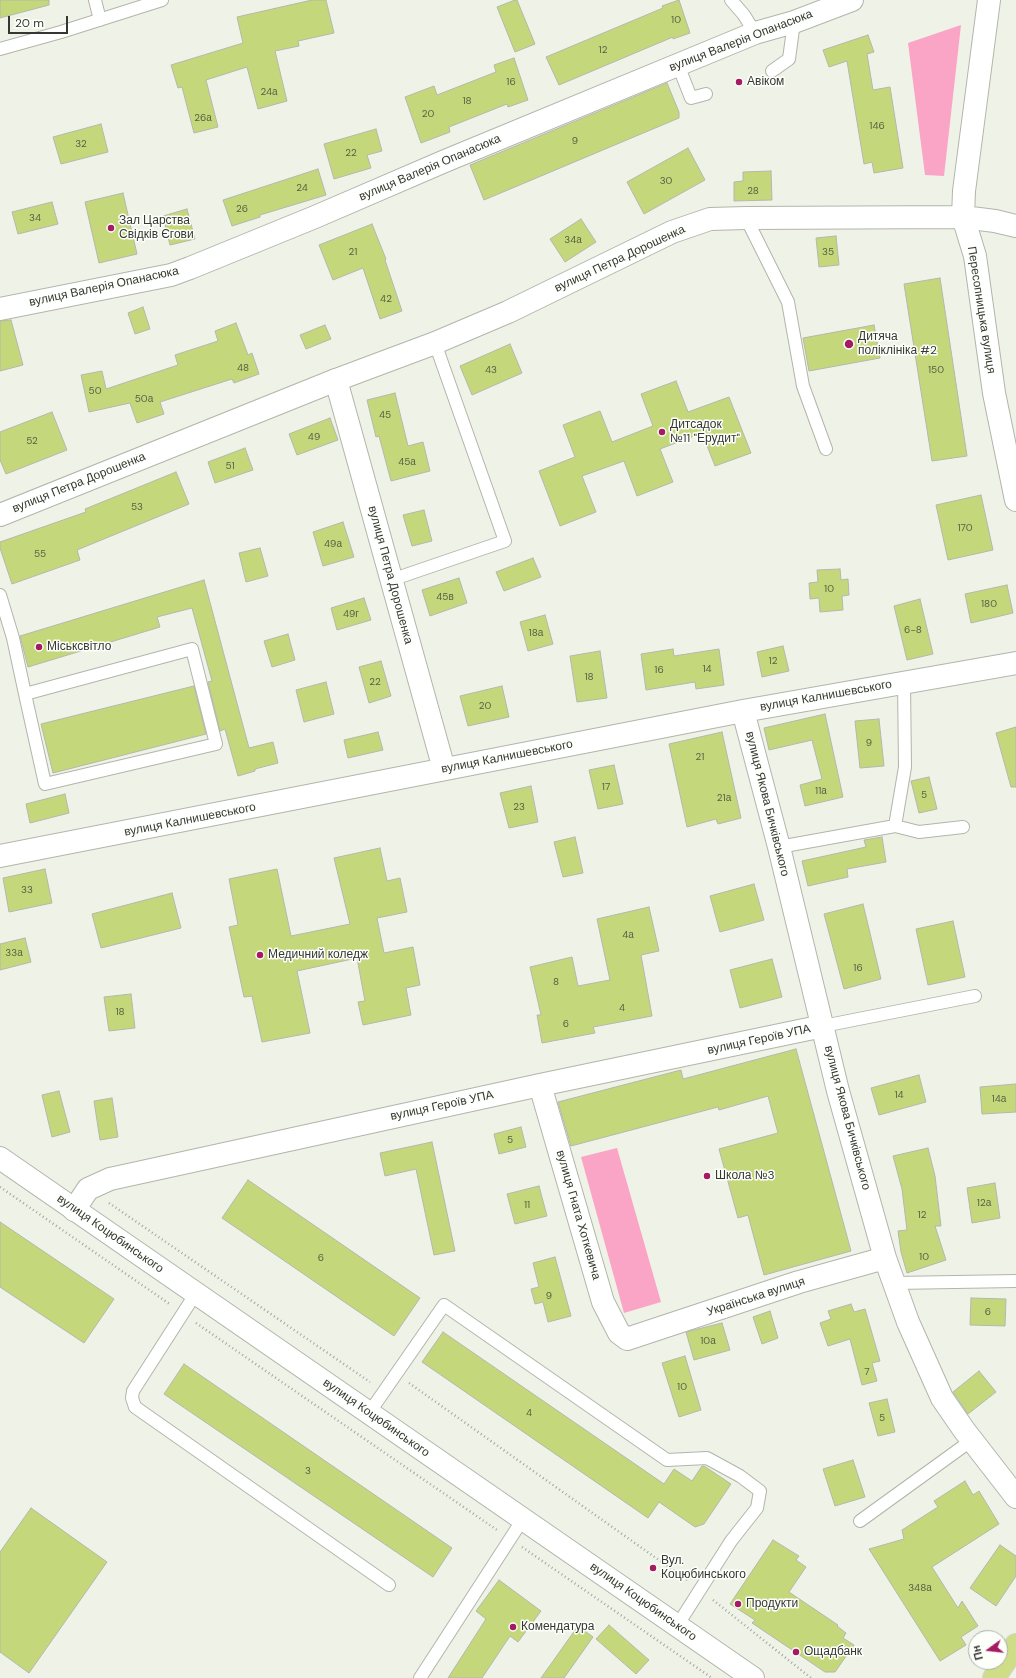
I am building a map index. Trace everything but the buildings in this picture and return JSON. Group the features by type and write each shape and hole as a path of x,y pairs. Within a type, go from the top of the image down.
{"main road":[{"path":"994,1678 1016,1645"}],"street":[{"name":"вулиця Валерія Опанасюка","path":"0,309 171,275 755,33 794,22 852,0"},
{"name":"Пересопницька вулиця","path":"989,0 964,191 963,216 975,256 994,394 1016,500"},
{"name":"вулиця Петра Дорошенка","path":"0,515 336,380 435,343 508,312 672,232 710,219 963,216 1016,226"},
{"name":"вулиця Петра Дорошенка","path":"336,380 444,769"},
{"name":"вулиця Калнишевського","path":"0,856 743,711 1016,663"},
{"name":"вулиця Якова Бичківського","path":"743,711 779,847 838,1091 885,1258 910,1328 942,1398 1016,1498"},
{"name":"вулиця Героїв УПА","path":"88,1189 110,1179 540,1085 823,1026"},
{"name":"вулиця Гната Хоткевича","path":"540,1085 603,1302 619,1332 627,1339"},
{"name":"вулиця Коцюбинського","path":"0,1158 752,1678"},
{"path":"74,1210 88,1189"},
{"name":"Українська вулиця","path":"627,1339 799,1282 885,1258"}],"lane":[{"path":"95,0 100,20"},
{"path":"0,49 162,0"},
{"path":"730,0 744,15 755,33"},
{"path":"772,71 789,59 794,22"},
{"path":"678,65 691,98 706,94"},
{"path":"746,218 788,302 803,386 826,449"},
{"path":"391,580 505,541 435,343"},
{"path":"0,595 13,638 25,694 45,784 216,744 192,649 25,694"},
{"path":"896,826 905,767 904,682"},
{"path":"779,847 896,826 918,832 962,827"},
{"path":"823,1026 975,996"},
{"path":"894,1283 1016,1281"},
{"path":"196,1293 133,1391 132,1398 135,1407 389,1585"},
{"path":"369,1413 444,1305 667,1460 707,1458 740,1476 760,1491 757,1508 731,1541 677,1626"},
{"path":"860,1521 972,1440"},
{"path":"420,1678 509,1538 523,1519"}],"path":[{"path":"0,1187 712,1678"},
{"path":"88,1189 384,1391"},
{"path":"396,1374 675,1571 812,1678"}],"shaded area":[{"path":"961,25 944,176 925,175 908,43"},
{"path":"617,1148 661,1302 624,1313 581,1157"}],"place":[{"name":"Авіком","path":"739,82"},
{"name":"Зал Царства Свідків Єгови","path":"111,228"},
{"name":"Дитяча поліклініка #2","path":"849,344"},
{"name":"Дитсадок №11 \"Ерудит\"","path":"662,432"},
{"name":"Міськсвітло","path":"39,647"},
{"name":"Медичний коледж","path":"260,955"},
{"name":"Школа №3","path":"707,1176"},
{"name":"Вул. Коцюбинського","path":"653,1568"},
{"name":"Продукти","path":"738,1604"},
{"name":"Комендатура","path":"513,1627"},
{"name":"Ощадбанк","path":"796,1652"}]}
